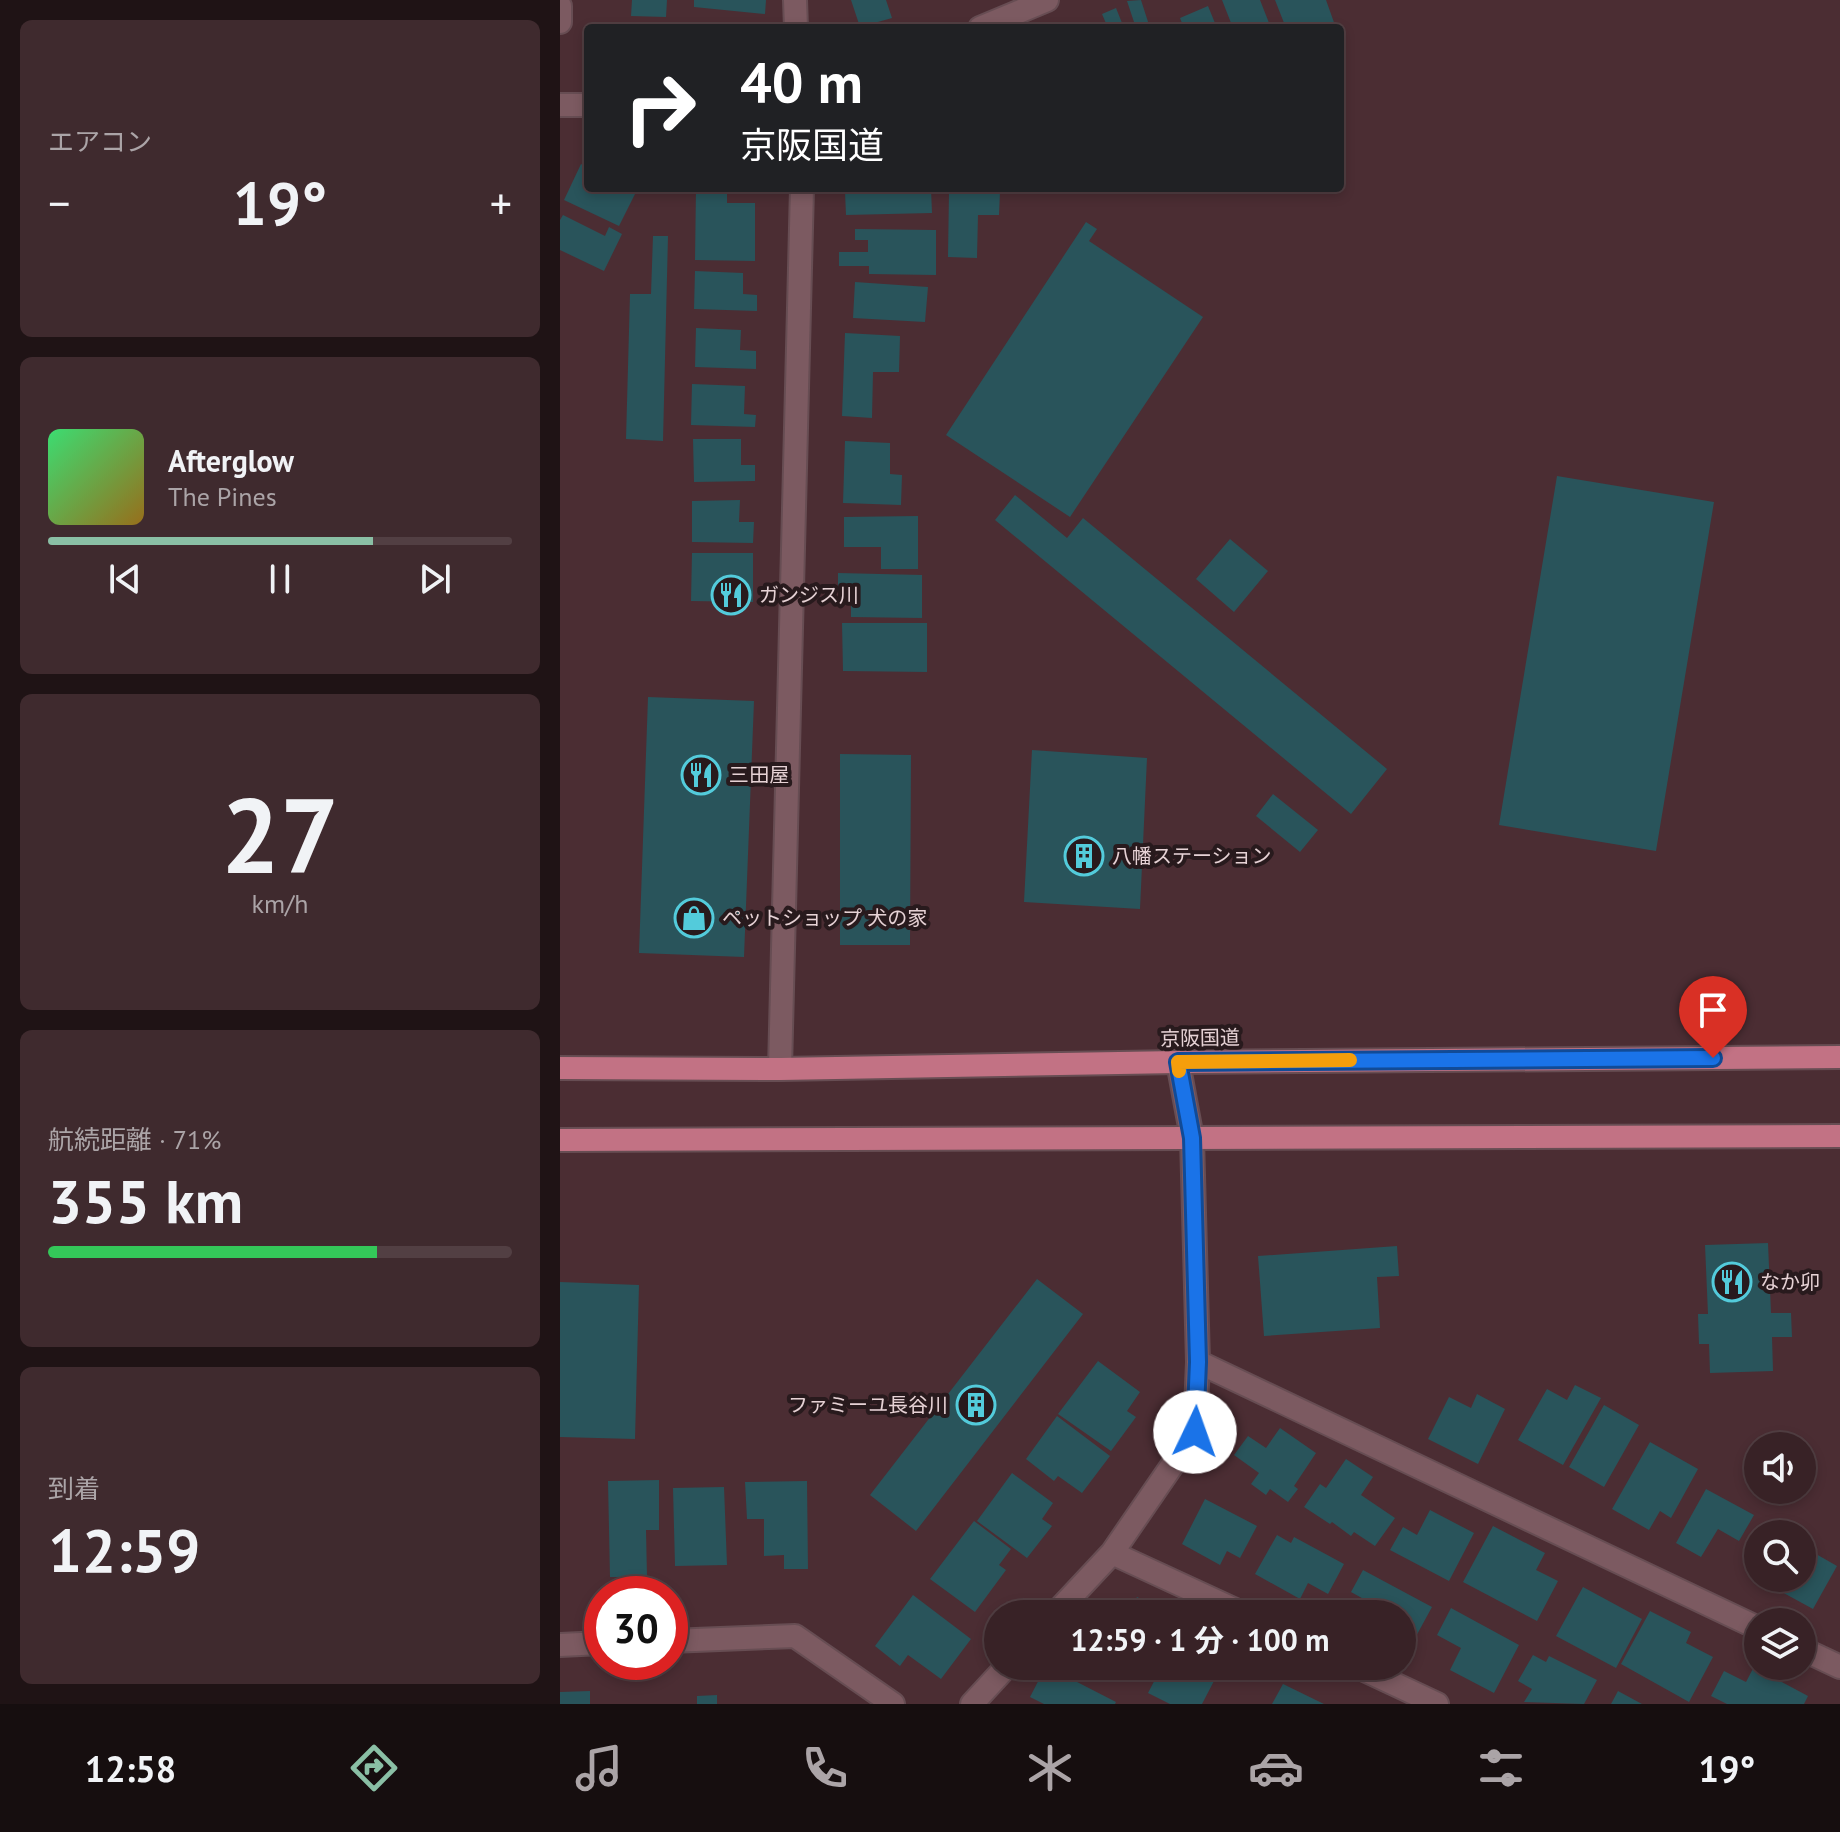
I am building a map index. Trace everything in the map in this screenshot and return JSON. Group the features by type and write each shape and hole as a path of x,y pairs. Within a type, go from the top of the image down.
{"highway":[{"name":"京阪国道","path":"560,1068 780,1069 1178,1062 1840,1057"},
{"path":"560,1140 1840,1136"}],"street":[{"path":"795,0 796,24"},
{"path":"990,24 1047,0"},
{"path":"560,6 560,22"},
{"path":"560,105 584,105"},
{"path":"780,1069 802,192"},
{"path":"1068,1600 1112,1553 1195,1432 1198,1362 1192,1138 1178,1062"},
{"path":"1198,1362 1744,1621"},
{"path":"1112,1553 1214,1600"},
{"path":"688,1640 795,1636 893,1704"},
{"path":"560,1645 584,1644"},
{"path":"1816,1656 1840,1667"},
{"path":"972,1704 994,1680"},
{"path":"1386,1680 1437,1704"}],"building":[{"path":"632,0 667,0 666,17 631,16"},
{"path":"694,0 766,0 765,14 694,7"},
{"path":"851,0 886,0 892,18 859,24"},
{"path":"1141,0 1149,24 1135,24 1127,1"},
{"path":"1222,0 1260,0 1269,24 1231,24"},
{"path":"1275,0 1326,0 1335,24 1284,24"},
{"path":"1208,6 1215,24 1182,24 1180,18"},
{"path":"1116,8 1122,24 1106,24 1102,14"},
{"path":"581,164 584,166 584,192 636,192 619,226 564,200"},
{"path":"696,192 727,192 727,203 755,203 755,261 695,260"},
{"path":"845,192 931,192 932,213 846,215"},
{"path":"949,192 1000,192 999,215 978,215 977,258 948,257"},
{"path":"563,215 605,236 609,227 622,234 604,271 560,250 560,220"},
{"path":"1086,222 1097,229 1089,241 1203,317 1070,517 946,435"},
{"path":"855,229 936,230 936,275 869,274 869,266 839,266 839,252 868,252 868,240 855,240"},
{"path":"653,236 668,236 663,441 626,439 630,294 651,294"},
{"path":"695,271 743,273 743,294 757,295 757,311 694,309"},
{"path":"855,282 928,287 925,322 853,318"},
{"path":"696,328 741,330 740,350 756,351 756,369 695,367"},
{"path":"845,333 900,336 899,372 873,372 872,418 842,416"},
{"path":"692,384 745,386 744,414 756,415 755,427 691,425"},
{"path":"693,439 741,439 741,465 755,465 755,481 694,482"},
{"path":"845,441 890,443 890,474 902,475 901,505 843,503"},
{"path":"1557,476 1714,502 1656,851 1499,825"},
{"path":"1015,495 1067,538 1083,518 1387,769 1351,814 995,520"},
{"path":"740,500 739,522 754,522 753,543 692,542 692,501"},
{"path":"918,516 918,569 881,569 881,547 844,547 844,517"},
{"path":"1230,539 1268,571 1234,612 1196,579"},
{"path":"692,553 753,553 753,602 691,601"},
{"path":"838,573 922,575 922,618 851,617 851,591 838,591"},
{"path":"842,623 927,623 927,672 843,671"},
{"path":"648,697 754,701 744,957 639,953"},
{"name":"八幡ステーション","path":"1032,750 1147,758 1140,909 1024,902"},
{"path":"840,754 911,755 910,945 840,945"},
{"path":"1273,794 1318,830 1300,852 1256,816"},
{"path":"1768,1243 1771,1313 1791,1313 1792,1337 1772,1337 1773,1371 1710,1373 1709,1344 1699,1344 1698,1314 1708,1314 1705,1245"},
{"path":"1397,1246 1399,1276 1377,1277 1380,1328 1264,1336 1258,1256"},
{"name":"ファミーユ長谷川","path":"1037,1279 1083,1314 916,1531 870,1495"},
{"path":"560,1282 639,1285 635,1439 560,1437"},
{"path":"1098,1361 1140,1392 1127,1411 1136,1417 1111,1451 1058,1414"},
{"path":"1575,1385 1601,1398 1563,1465 1518,1440 1547,1389 1567,1400"},
{"path":"1477,1394 1505,1409 1478,1464 1428,1439 1449,1397 1471,1408"},
{"path":"1604,1405 1639,1425 1604,1487 1569,1467"},
{"path":"1057,1416 1110,1456 1082,1493 1058,1476 1054,1481 1026,1459"},
{"path":"1280,1428 1316,1453 1294,1486 1298,1489 1288,1502 1270,1489 1266,1495 1251,1484 1259,1473 1234,1455 1248,1436 1266,1448"},
{"path":"1650,1442 1698,1469 1671,1518 1660,1511 1649,1530 1612,1509"},
{"path":"1346,1459 1373,1477 1361,1495 1395,1518 1375,1546 1354,1532 1351,1536 1304,1507 1320,1484 1326,1488"},
{"path":"1012,1473 1053,1503 1042,1519 1052,1526 1027,1558 977,1521"},
{"path":"659,1480 659,1530 646,1530 647,1576 610,1576 608,1481"},
{"path":"807,1481 808,1569 784,1569 784,1555 764,1556 764,1519 747,1519 745,1482"},
{"path":"724,1487 727,1565 675,1566 673,1488"},
{"path":"1706,1489 1754,1515 1751,1520 1744,1520 1744,1532 1739,1541 1718,1529 1701,1557 1676,1543"},
{"path":"1205,1499 1257,1526 1240,1558 1227,1551 1220,1565 1182,1544"},
{"path":"1430,1510 1474,1533 1449,1581 1390,1550 1403,1527 1417,1535"},
{"path":"974,1521 1011,1549 999,1565 1006,1570 975,1612 930,1579"},
{"path":"1493,1526 1545,1553 1536,1570 1558,1581 1537,1621 1463,1582"},
{"path":"1277,1535 1291,1543 1294,1537 1344,1564 1328,1594 1308,1583 1300,1599 1255,1574"},
{"path":"1816,1554 1837,1566 1811,1608 1782,1592 1816,1592"},
{"path":"1363,1570 1432,1607 1416,1636 1416,1600 1365,1600 1351,1592"},
{"path":"1583,1587 1642,1619 1616,1668 1556,1636"},
{"path":"913,1595 971,1639 941,1679 908,1655 900,1666 875,1646"},
{"path":"1451,1608 1519,1645 1494,1693 1450,1670 1461,1648 1437,1635"},
{"path":"1650,1611 1691,1632 1686,1643 1713,1657 1689,1702 1621,1664"},
{"path":"1533,1655 1546,1662 1549,1656 1597,1680 1584,1704 1524,1702 1532,1689 1518,1681"},
{"path":"1724,1671 1746,1682 1778,1680 1808,1696 1804,1704 1727,1704 1711,1696"},
{"path":"1039,1680 1073,1680 1116,1702 1044,1704 1030,1697"},
{"path":"1155,1680 1214,1681 1202,1704 1170,1704 1148,1693"},
{"path":"1283,1684 1324,1704 1272,1704"},
{"path":"590,1691 590,1704 560,1704 560,1692"},
{"path":"1618,1691 1642,1704 1611,1704"},
{"path":"717,1695 717,1704 697,1704 697,1696"}],"slow traffic":[{"path":"1179,1071 1178,1062 1350,1060"}],"place":[{"name":"ガンジス川","path":"731,595"},
{"name":"三田屋","path":"701,775"},
{"name":"八幡ステーション","path":"1084,856"},
{"name":"ペットショップ 犬の家","path":"694,918"},
{"name":"なか卯","path":"1732,1282"},
{"name":"ファミーユ長谷川","path":"976,1405"}],"route":[{"path":"1195,1432 1198,1362 1192,1138 1178,1062 1713,1058"}]}
